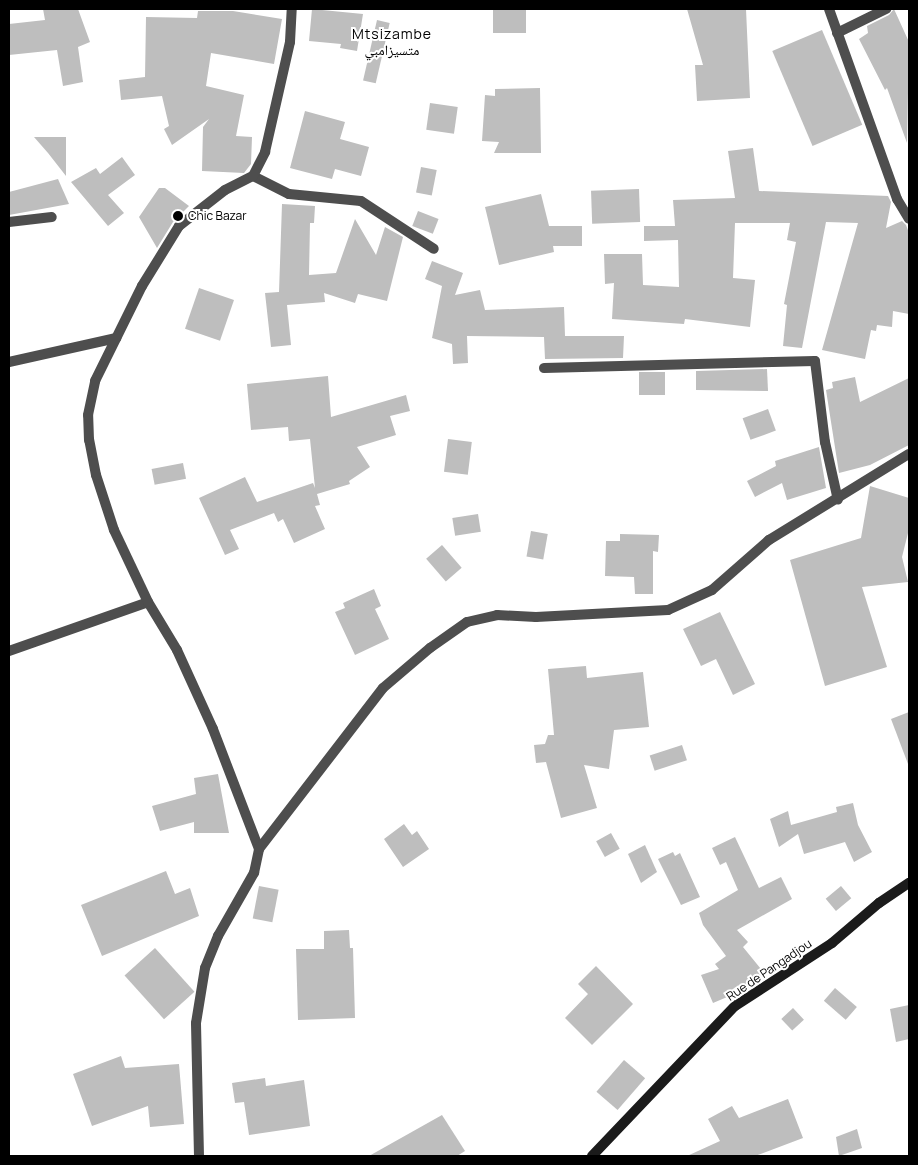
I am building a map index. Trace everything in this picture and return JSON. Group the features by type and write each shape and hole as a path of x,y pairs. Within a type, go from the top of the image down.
{"main road":[{"name":"Rue de Pangadjou","path":"592,1156 734,1006 832,943 879,904 909,883"}],"street":[{"path":"259,849 213,729 177,650 148,602 114,530 89,440 88,415 95,381 142,286 179,226 225,190 253,176 265,152 290,42 292,9"},
{"path":"829,9 897,199 909,219"},
{"path":"837,33 886,9"},
{"path":"253,176 289,194 361,202 434,249"},
{"path":"9,222 52,217"},
{"path":"9,362 116,338"},
{"path":"544,368 815,361 825,442 838,500"},
{"path":"199,1156 196,1023 198,997 211,952 254,873 259,849 384,688 430,648 467,622 497,615 536,617 668,610 712,590 769,540 838,500 909,454"},
{"path":"9,651 148,602"}],"building":[{"path":"43,9 78,9 90,42 78,47 83,82 63,86 57,50 9,55 9,24 45,20"},
{"path":"312,9 363,14 357,51 340,48 341,44 309,41"},
{"path":"493,9 526,9 526,33 493,33"},
{"path":"687,9 746,9 750,98 697,101 695,65 703,65"},
{"path":"894,9 909,42 907,143 887,88 885,90 859,39 868,33 867,26 889,15"},
{"path":"198,11 233,11 282,19 274,64 211,53 206,86 244,95 236,136 252,137 251,164 244,173 202,171 203,127 209,119 172,145 164,129 169,126 162,96 121,100 119,80 145,77 146,17 197,18"},
{"path":"377,20 390,23 376,83 363,80"},
{"path":"822,30 862,125 813,146 772,51"},
{"path":"540,88 541,153 494,153 499,142 482,141 485,95 495,96 495,89"},
{"path":"430,103 458,107 454,134 426,130"},
{"path":"305,111 345,122 340,139 369,147 361,176 335,169 332,179 290,168"},
{"path":"34,137 66,137 66,176 48,153"},
{"path":"753,148 759,191 888,196 891,202 886,228 902,221 906,225 909,233 909,314 893,311 892,327 877,325 876,331 871,330 865,359 822,350 858,223 826,222 802,348 783,346 787,305 784,304 796,242 787,240 790,223 735,223 733,278 755,280 750,327 685,319 684,324 612,319 614,283 605,284 604,254 642,254 643,285 679,287 678,240 644,241 644,226 675,226 673,200 735,198 728,151"},
{"path":"122,157 135,175 108,195 124,213 108,226 71,182 96,168 100,174"},
{"path":"421,167 437,170 432,196 416,193"},
{"path":"58,179 69,204 9,215 9,192"},
{"path":"159,188 165,188 189,206 173,222 157,248 139,217"},
{"path":"639,189 640,222 592,224 591,191"},
{"path":"541,194 549,226 582,226 582,246 553,246 554,252 499,265 485,207"},
{"path":"282,204 315,206 314,223 310,223 309,275 336,273 355,219 376,255 385,227 403,237 387,301 358,294 355,303 324,293 325,302 287,305 291,345 271,347 265,293 279,292"},
{"path":"418,211 439,219 433,234 412,226"},
{"path":"432,261 463,273 455,295 480,290 485,310 564,307 565,336 624,336 623,358 545,359 544,337 467,336 468,363 453,364 452,344 432,338 442,286 425,279"},
{"path":"199,288 234,300 220,341 185,329"},
{"path":"767,369 768,391 696,390 696,371"},
{"path":"639,372 665,372 665,395 639,395"},
{"path":"328,376 331,417 406,395 410,411 390,416 396,435 357,447 370,467 349,481 350,484 317,494 320,505 315,506 325,529 294,543 283,519 278,522 274,513 230,530 239,549 225,555 199,498 245,477 257,502 313,483 315,488 310,439 289,441 288,427 251,430 247,384"},
{"path":"855,377 860,402 909,378 909,445 870,465 839,473 826,390 833,388 832,382"},
{"path":"768,409 776,431 750,440 743,418"},
{"path":"448,439 472,442 468,475 444,472"},
{"path":"819,447 826,488 787,500 782,483 755,497 747,481 776,466 775,461"},
{"path":"183,463 186,479 155,485 152,469"},
{"path":"870,486 909,498 909,529 902,557 908,582 862,587 887,667 825,686 790,560 861,538"},
{"path":"478,514 481,532 455,536 452,518"},
{"path":"531,531 548,534 543,560 526,557"},
{"path":"620,534 659,535 658,552 653,551 653,594 635,594 634,577 605,576 606,541 620,541"},
{"path":"442,545 462,568 446,581 426,559"},
{"path":"374,589 381,606 375,609 389,639 355,655 335,612 345,608 343,603"},
{"path":"720,612 755,684 733,695 716,659 701,666 683,629"},
{"path":"586,666 587,678 643,672 649,727 614,730 609,769 584,765 597,808 561,818 546,762 536,763 534,745 545,744 548,735 554,735 548,669"},
{"path":"909,712 909,764 908,764 891,719"},
{"path":"682,745 687,760 655,771 650,756"},
{"path":"218,774 229,833 194,833 194,822 160,831 152,806 196,794 194,778"},
{"path":"853,803 858,825 872,852 854,862 845,842 804,854 798,834 779,847 770,819 788,811 791,825 837,812 836,807"},
{"path":"404,824 412,835 417,831 429,849 403,867 384,839"},
{"path":"611,833 620,849 605,857 596,841"},
{"path":"735,837 759,888 781,877 792,899 737,930 748,942 743,947 765,974 741,994 739,992 713,1003 701,975 719,969 715,964 726,956 703,925 699,913 738,890 726,862 720,865 712,848"},
{"path":"645,845 657,872 641,883 628,854"},
{"path":"673,852 675,856 680,853 700,897 681,905 658,859"},
{"path":"166,871 175,894 190,888 199,916 102,956 81,905"},
{"path":"259,886 279,890 272,922 253,918"},
{"path":"841,886 851,898 836,911 826,899"},
{"path":"349,930 350,948 353,948 355,1018 298,1020 296,949 324,949 324,931"},
{"path":"155,948 194,992 164,1019 125,975"},
{"path":"596,966 633,1004 592,1045 565,1018 588,994 578,984"},
{"path":"835,988 857,1007 846,1020 824,1001"},
{"path":"909,1005 909,1039 896,1042 890,1009"},
{"path":"793,1008 804,1020 792,1031 781,1019"},
{"path":"121,1056 125,1068 179,1064 184,1124 150,1127 148,1106 92,1126 73,1074"},
{"path":"624,1060 645,1078 618,1110 596,1092"},
{"path":"265,1078 266,1086 304,1080 310,1126 249,1135 244,1102 235,1103 232,1083"},
{"path":"788,1099 803,1138 755,1156 687,1156 720,1141 708,1119 732,1106 739,1118"},
{"path":"442,1115 465,1151 457,1156 369,1156"},
{"path":"857,1129 862,1148 839,1156 836,1137"}],"place":[{"name":"Chic Bazar","path":"178,216"}],"district":[{"name":"Mtsizambe متسيزامبي","path":"392,42"}]}
